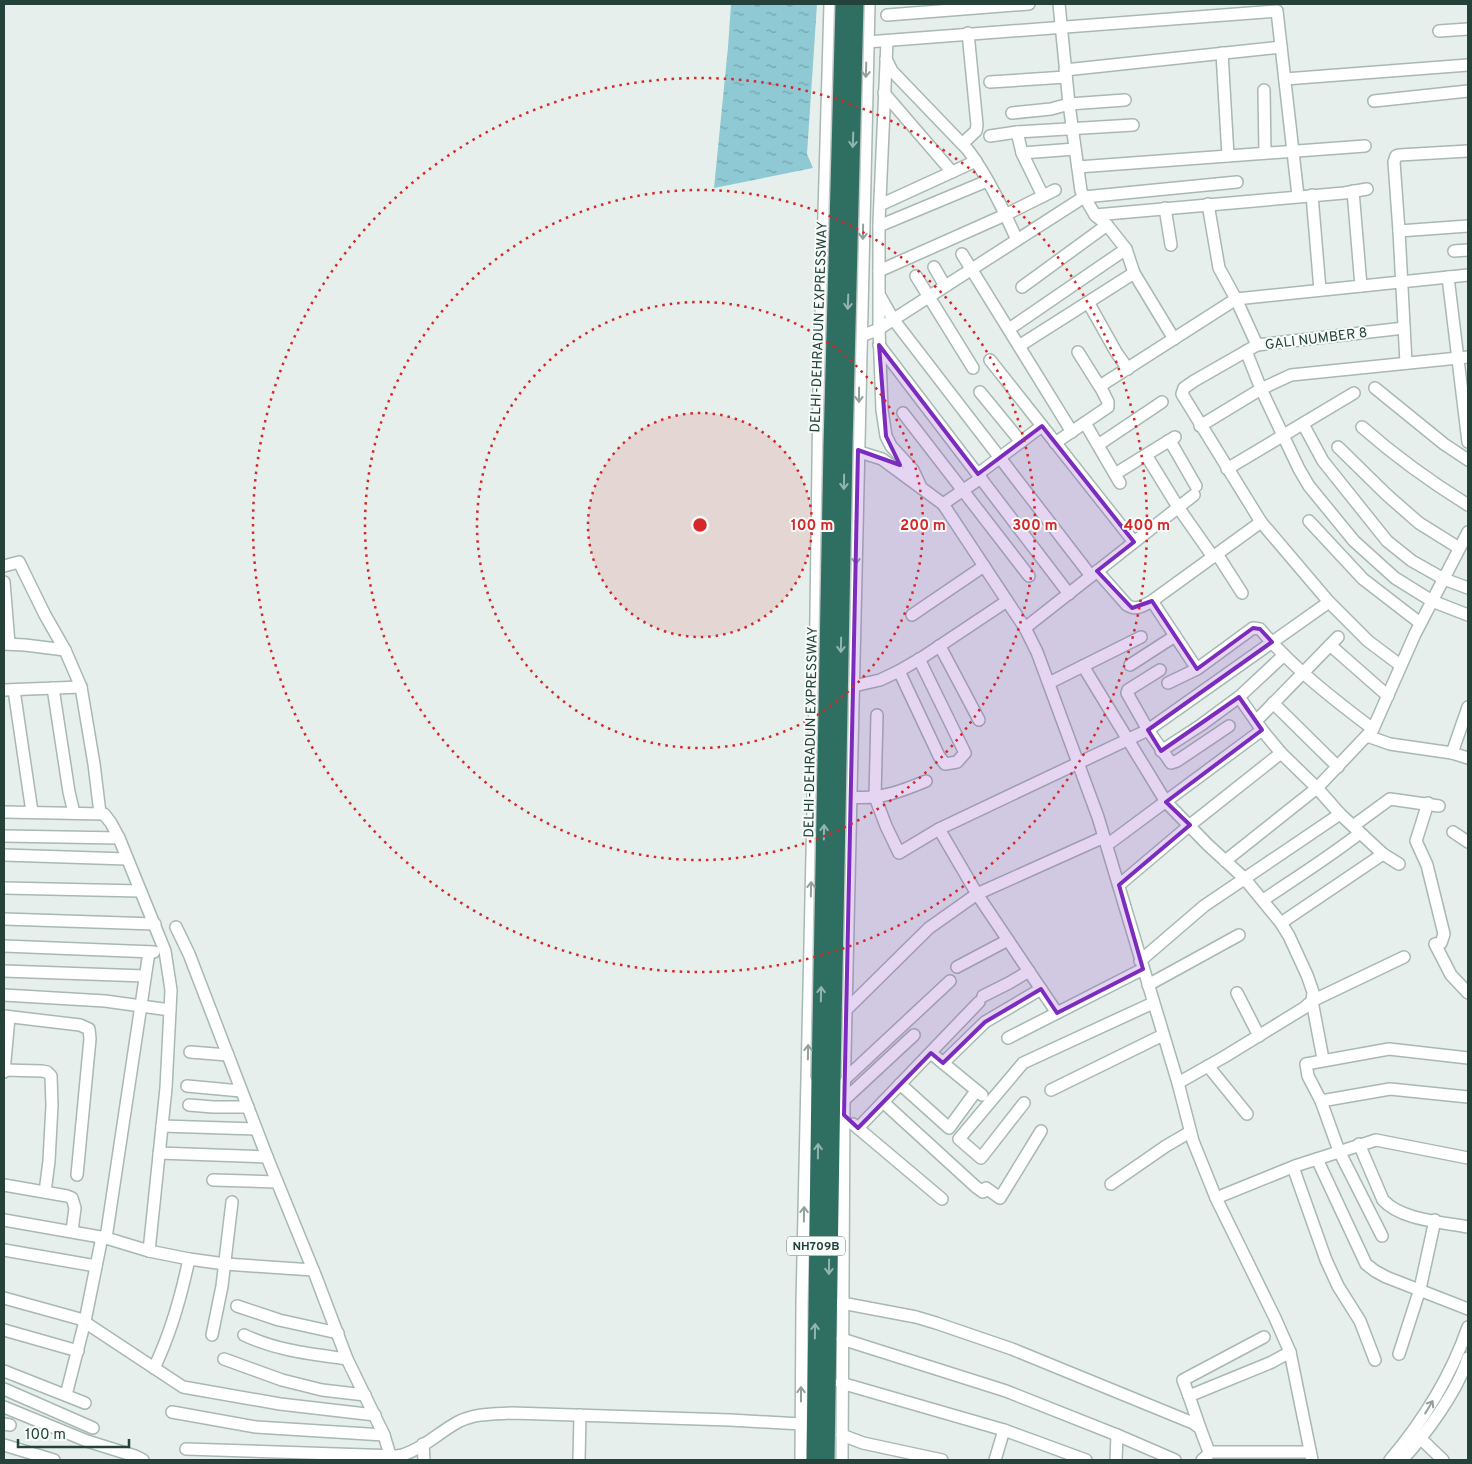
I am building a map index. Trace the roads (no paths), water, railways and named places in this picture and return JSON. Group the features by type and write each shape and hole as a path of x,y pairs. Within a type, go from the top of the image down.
{"highway":[{"name":"DELHI-DEHRADUN EXPRESSWAY","path":"827,1460 821,1415 808,1365 833,1078 831,446 843,4"},
{"name":"DELHI-DEHRADUN EXPRESSWAY","path":"814,1460 821,1415 833,1078 844,446 856,4"}],"street":[{"path":"802,1460 798,1424 808,1365 818,445 830,4"},
{"path":"869,4 878,42 892,71 976,161 1017,240"},
{"path":"887,15 1029,4"},
{"path":"1059,4 1072,130 1080,185 1084,197 1095,215 1107,225 1126,249 1134,273 1174,339"},
{"path":"878,42 968,33 1278,10 1298,196"},
{"path":"1439,31 1468,29"},
{"path":"962,144 976,131 977,125 968,33"},
{"path":"842,1460 844,1100 833,1078 847,1009 851,797 861,684 863,452 871,332 878,42"},
{"path":"990,82 1282,47"},
{"path":"1222,53 1228,156"},
{"path":"886,59 879,226 879,294 871,332 1069,594"},
{"path":"1285,80 1468,65"},
{"path":"1264,90 1265,153"},
{"path":"1374,101 1468,91"},
{"path":"884,93 952,172"},
{"path":"1012,113 1051,109 1069,104 1125,100"},
{"path":"990,136 1017,132 1133,125"},
{"path":"1017,132 1022,153 1043,196"},
{"path":"1078,167 1365,146"},
{"path":"1022,153 1075,149"},
{"path":"1406,363 1394,162 1396,156 1468,151"},
{"path":"880,204 976,161"},
{"path":"879,226 988,181"},
{"path":"871,332 1084,197 1237,182"},
{"path":"1095,215 1367,189"},
{"path":"879,271 1005,215 1055,190"},
{"path":"1353,191 1361,286"},
{"path":"1312,195 1320,290"},
{"path":"1208,204 1219,268 1236,299 1256,345"},
{"path":"1165,208 1171,245"},
{"path":"1022,287 1107,225"},
{"path":"1399,231 1468,226"},
{"path":"1009,329 1126,249"},
{"path":"1454,251 1468,250"},
{"path":"962,254 1072,432"},
{"path":"934,267 945,286"},
{"path":"1019,346 1134,273"},
{"path":"916,276 973,368"},
{"path":"1100,387 1236,299 1468,276"},
{"path":"1445,445 1468,442 1463,357 1448,278"},
{"path":"879,294 893,319 1000,458 1094,574 1132,608 1137,608 1152,601 1261,522"},
{"path":"1088,302 1116,352 1128,369"},
{"name":"GALI NUMBER 8","path":"1200,426 1182,398 1184,388 1209,371 1256,345 1404,328"},
{"path":"879,344 882,410 886,436 891,446 913,470 922,488"},
{"path":"1246,351 1282,436 1309,486 1354,541 1395,578 1432,600 1468,615"},
{"path":"1055,443 1109,406 1100,387 1078,352"},
{"path":"1400,665 1368,641 1329,602 1261,522 1200,426 1261,390 1291,375 1463,357"},
{"path":"990,360 1134,542"},
{"path":"1375,388 1445,445 1468,460"},
{"path":"980,392 1021,442"},
{"path":"1226,469 1354,393"},
{"path":"1098,445 1162,402"},
{"path":"903,413 1029,576"},
{"path":"1025,628 1178,507 1195,490 1172,446 1172,439 1146,455 1118,479 1085,423"},
{"path":"1303,424 1323,462 1386,540 1412,561 1444,579 1468,588"},
{"path":"943,504 964,491 1000,458 1042,426"},
{"path":"1362,427 1423,475 1468,505"},
{"path":"818,445 863,452 882,459 943,504 1025,628 1049,683 1119,885 1178,1083 1190,1132 1216,1198 1290,1352 1311,1456 1206,1456 1200,1428 1183,1380 1264,1337"},
{"path":"1338,447 1419,523 1459,548"},
{"path":"1146,455 1178,507 1242,593"},
{"path":"1309,521 1363,579 1420,623"},
{"path":"1225,861 1317,788 1370,733 1420,623 1468,532"},
{"path":"4,566 19,562 65,650 81,687 100,813"},
{"path":"912,615 984,566"},
{"path":"4,582 6,644 65,650"},
{"path":"861,684 898,671 1007,601"},
{"path":"1152,601 1197,669"},
{"path":"877,715 870,798 899,853 939,829 1148,730 1329,602"},
{"path":"1168,683 1197,669 1253,628 1260,629 1284,654 1370,733 1395,745 1452,753 1468,758"},
{"path":"1130,665 1175,636"},
{"path":"1049,683 1140,637"},
{"path":"847,1009 929,928 977,894 1105,841 1166,802 1259,726 1272,703 1334,641 1388,696"},
{"path":"939,646 979,720"},
{"path":"1161,751 1239,697 1284,654"},
{"path":"898,671 945,764 957,762 966,753 919,659"},
{"path":"1083,666 1166,802 1244,878 1263,900 1289,936 1313,992 1312,1001 1323,1059"},
{"path":"1160,670 1127,691 1148,730 1169,762 1173,763 1229,726"},
{"path":"32,812 9,690 81,687"},
{"path":"53,688 74,813"},
{"path":"1239,697 1280,753 1317,788 1356,830 1383,854 1399,864"},
{"path":"1272,703 1338,767"},
{"path":"1452,753 1468,706"},
{"path":"1119,885 1280,753"},
{"path":"851,797 870,798 886,796 926,780"},
{"path":"1263,900 1320,860 1338,850 1390,798 1433,804 1416,841 1427,865 1444,934 1441,943 1435,944 1450,975 1468,993"},
{"path":"4,812 100,813 108,818 165,951 171,990 169,1049 149,1251"},
{"path":"1008,1038 1142,965 1204,906 1340,814"},
{"path":"939,829 977,894 1057,1013"},
{"path":"1453,832 1468,842"},
{"path":"4,836 118,838"},
{"path":"1280,923 1383,854"},
{"path":"4,855 127,859"},
{"path":"4,888 140,891"},
{"path":"4,920 155,924"},
{"path":"176,927 189,954 241,1091 348,1359 376,1415 390,1458"},
{"path":"1148,985 1239,935"},
{"path":"957,967 1008,940"},
{"path":"4,946 165,951"},
{"path":"66,1395 104,1238 149,952"},
{"path":"1178,1083 1258,1036 1312,1001 1404,957"},
{"path":"858,1128 981,999 1029,970"},
{"path":"4,971 145,976"},
{"path":"833,1078 950,981"},
{"path":"943,1063 990,1018 1041,989"},
{"path":"1237,993 1258,1036"},
{"path":"4,995 140,1005 170,1010"},
{"path":"1024,1102 981,1158 959,1139 1019,1067 1153,1003"},
{"path":"45,1192 52,1125 51,1076 47,1072 42,1071 4,1071 6,1016 80,1025 89,1029 90,1039 77,1175"},
{"path":"844,1100 914,1035"},
{"path":"1051,1090 1163,1035"},
{"path":"1382,1236 1340,1151 1321,1101 1308,1076 1306,1064 1323,1059 1389,1049 1468,1058"},
{"path":"190,1052 228,1055"},
{"path":"930,1053 989,1102"},
{"path":"1208,1066 1247,1114"},
{"path":"900,1084 949,1128 976,1091"},
{"path":"187,1086 241,1091"},
{"path":"1321,1101 1390,1088 1468,1097"},
{"path":"883,1102 976,1187 983,1192 986,1188 1000,1198 1041,1131"},
{"path":"189,1105 248,1107"},
{"path":"844,1115 942,1200"},
{"path":"162,1126 256,1129"},
{"path":"1111,1184 1147,1158 1190,1132"},
{"path":"1216,1198 1293,1167 1376,1140 1468,1158"},
{"path":"1359,1144 1383,1200 1389,1207 1401,1213 1468,1227"},
{"path":"159,1153 267,1157"},
{"path":"1317,1159 1366,1264 1386,1277 1468,1309"},
{"path":"1293,1167 1326,1260 1338,1286 1360,1321 1375,1360"},
{"path":"213,1180 277,1182"},
{"path":"4,1185 72,1198 75,1208 72,1231"},
{"path":"212,1335 225,1264 232,1202"},
{"path":"4,1220 72,1231 149,1251 189,1259 225,1264 313,1270"},
{"path":"1400,1354 1420,1289 1435,1220"},
{"path":"4,1250 96,1266"},
{"path":"154,1368 172,1323 189,1259"},
{"path":"4,1298 70,1315 85,1321 178,1384 192,1389 280,1404 376,1415"},
{"path":"842,1303 916,1316 995,1343 1193,1423 1200,1428"},
{"path":"237,1306 279,1320 338,1332"},
{"path":"1390,1460 1418,1436 1445,1380 1465,1349 1468,1327"},
{"path":"4,1330 78,1351"},
{"path":"244,1335 258,1342 285,1350 348,1359"},
{"path":"842,1339 1006,1391 1117,1434 1175,1460"},
{"path":"1189,1396 1272,1362 1290,1352"},
{"path":"1402,1460 1455,1387 1468,1358"},
{"path":"224,1359 282,1380 322,1390 365,1395"},
{"path":"4,1371 85,1402"},
{"path":"841,1383 1004,1430 1086,1460"},
{"path":"4,1389 93,1428"},
{"path":"4,1407 87,1441 143,1460"},
{"path":"172,1412 256,1427 384,1435"},
{"path":"186,1449 390,1458 410,1453 459,1421 476,1416 512,1413 798,1424"},
{"path":"579,1460 580,1415"},
{"path":"995,1460 1004,1430"},
{"path":"1116,1460 1117,1434"},
{"path":"842,1435 863,1443 942,1460"},
{"path":"1418,1436 1443,1460"},
{"path":"423,1444 424,1460"},
{"path":"4,1445 54,1460"}],"water":[{"path":"731,4 817,4 807,154 813,168 714,188 728,47"}]}
